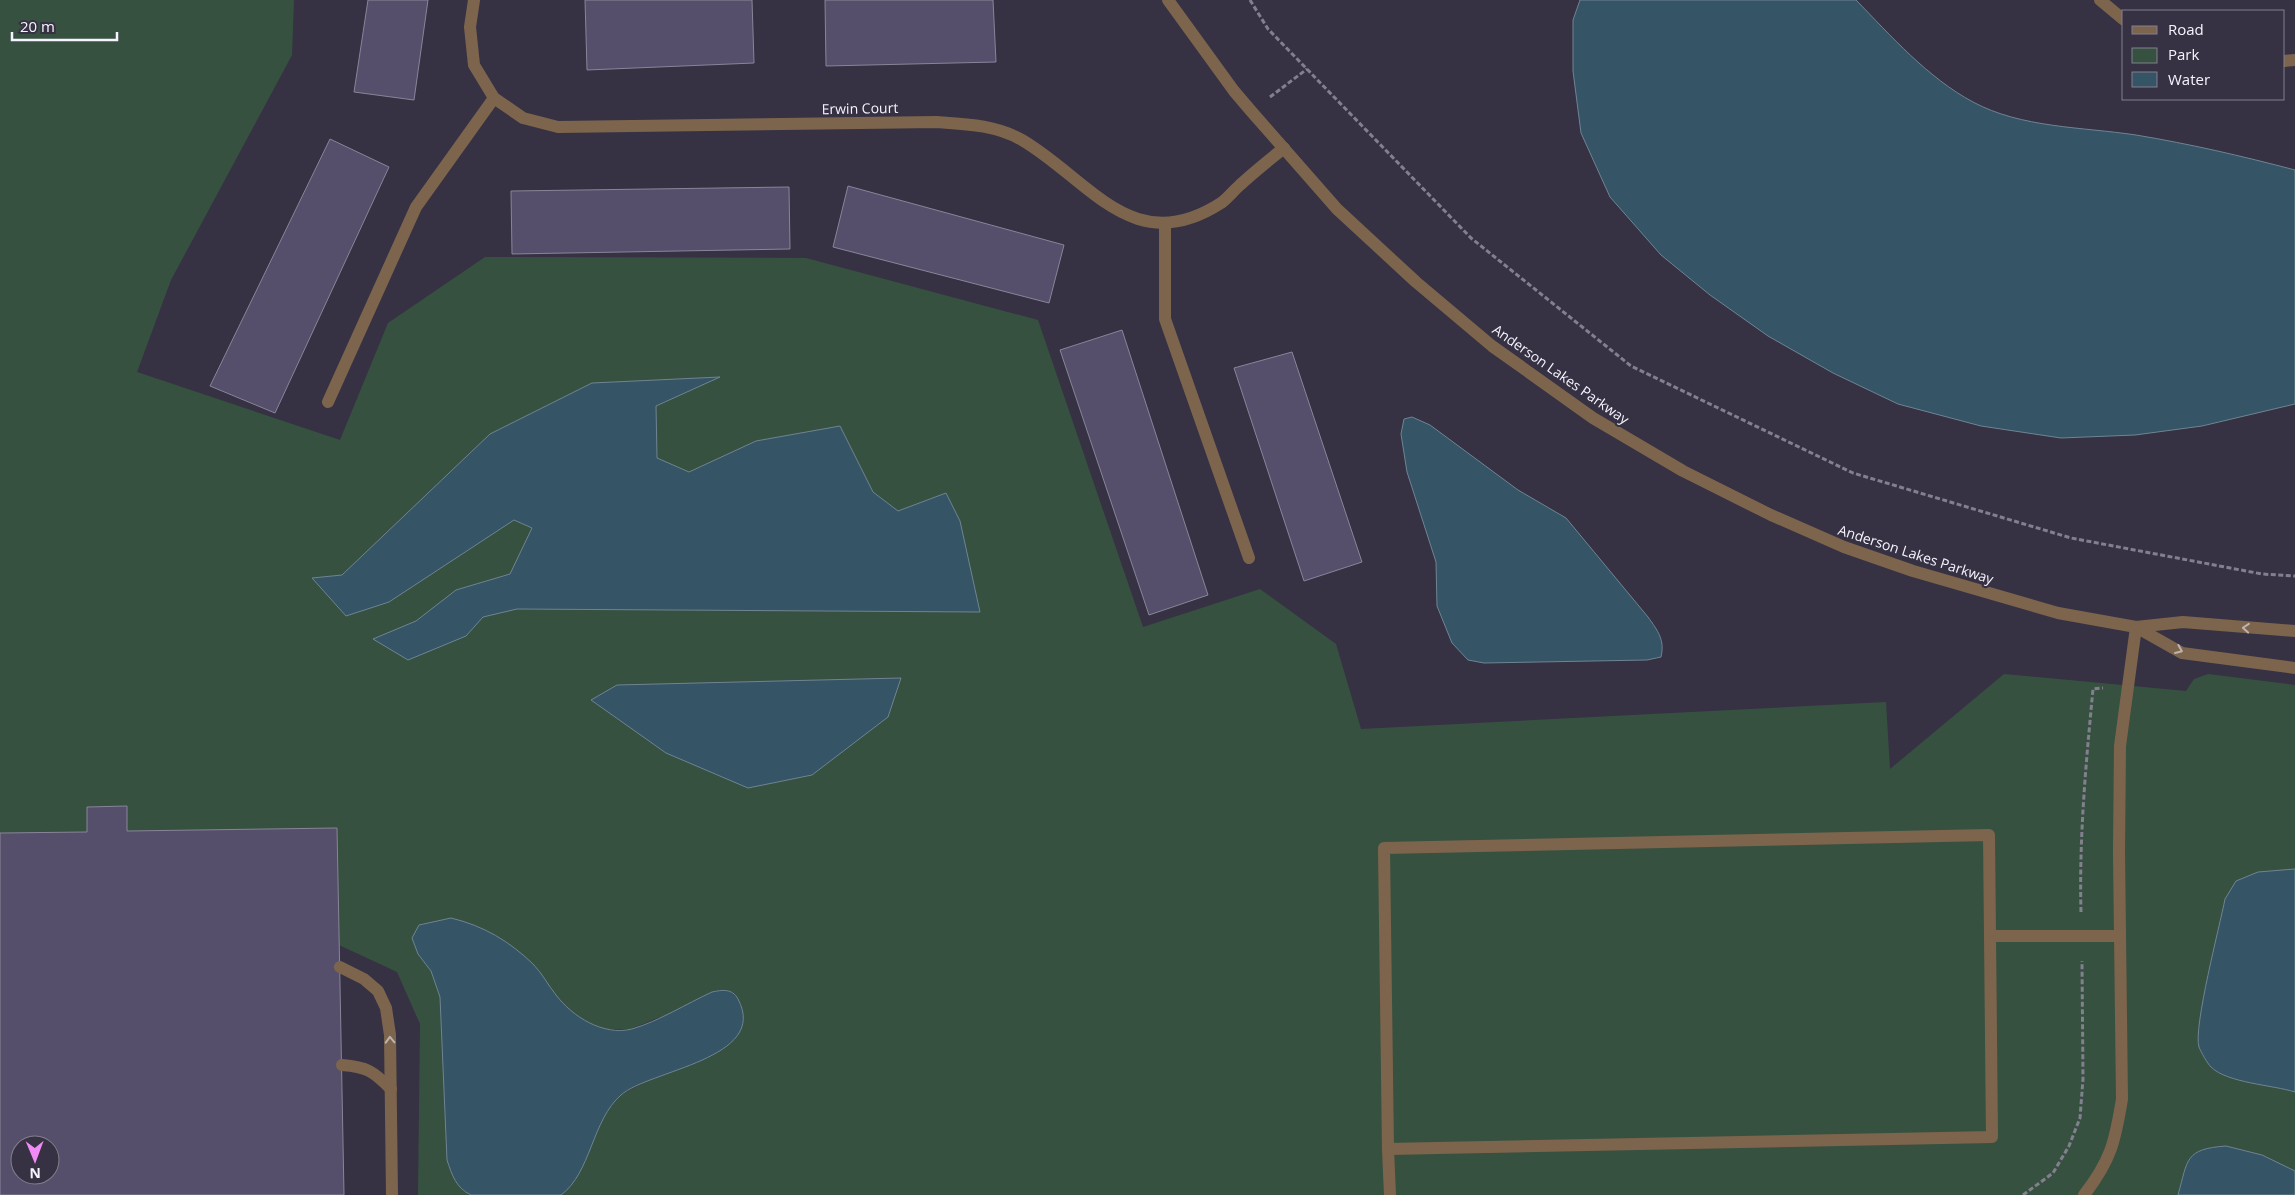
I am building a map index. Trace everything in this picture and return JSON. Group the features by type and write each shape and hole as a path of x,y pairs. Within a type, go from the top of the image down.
{"street":[{"name":"Erwin Court","path":"474,0 470,27 474,65 494,98 522,118 558,127 937,122 978,124 1020,138 1056,163 1110,207 1136,220 1165,224 1193,216 1222,202 1284,148"},
{"name":"Anderson Lakes Parkway","path":"1168,0 1234,91 1337,209 1416,282 1492,346 1593,418 1682,471 1771,515 1844,547 1913,571 2058,613 2136,627 2183,622 2295,631"},
{"path":"2100,0 2122,18"},
{"path":"328,402 416,207 494,98"},
{"path":"1165,224 1165,319 1250,558"},
{"path":"2084,1195 2102,1171 2116,1138 2122,1099 2120,746 2136,627"},
{"name":"Anderson Lakes Parkway","path":"2136,627 2182,653 2295,668"},
{"path":"1388,1149 1992,1137 1989,835 1384,848 1388,1149 1390,1195"},
{"path":"1990,936 2120,936"},
{"path":"340,967 364,979 378,991 386,1008 390,1035 392,1195"},
{"path":"342,1065 361,1066 375,1073 391,1089"}],"path":[{"path":"1250,0 1268,29 1471,238 1632,366 1853,473 2071,538 2262,574 2295,576"},
{"path":"1251,111 1307,69"}],"green space":[{"path":"0,0 294,0 292,55 171,280 137,372 340,440 388,323 485,257 806,258 1038,320 1143,627 1260,589 1336,644 1361,729 1886,702 1890,769 2004,674 2186,691 2194,679 2208,674 2295,685 2295,1195 561,1195 565,1192 609,1108 622,1094 647,1081 660,1017 631,1029 601,1029 577,1017 557,997 535,966 418,954 431,971 440,997 447,1160 463,1191 471,1195 418,1195 420,1024 397,972 339,945 337,828 127,831 126,806 87,807 87,832 0,833"}],"water":[{"path":"1580,0 1856,0 1925,69 1956,92 1992,111 2032,122 2176,142 2295,170 2295,404 2202,426 2135,435 2061,438 1981,426 1898,404 1833,373 1768,336 1710,295 1661,255 1610,197 1581,133 1573,71 1573,20"},
{"path":"720,377 656,406 657,458 689,472 756,441 840,426 873,492 898,511 946,493 960,521 980,612 517,609 483,617 466,636 408,660 373,639 416,621 456,590 510,574 532,528 514,520 389,602 346,616 312,578 342,575 490,434 592,383"},
{"path":"1412,417 1430,425 1518,490 1566,518 1652,622 1658,631 1661,641 1661,657 1647,660 1484,663 1468,660 1452,643 1437,606 1436,562 1407,472 1401,434 1404,419"},
{"path":"901,678 888,717 812,775 748,788 666,753 591,700 617,685"},
{"path":"2295,869 2295,1092 2239,1080 2218,1072 2209,1065 2199,1047 2198,1036 2203,999 2225,899 2236,881 2258,872"},
{"path":"451,918 485,930 515,948 536,968 556,995 571,1011 590,1023 610,1030 632,1029 662,1017 712,992 730,991 738,999 743,1019 737,1036 722,1049 702,1060 635,1086 621,1095 611,1106 604,1118 579,1174 561,1195 471,1195 458,1185 447,1160 440,997 431,971 418,954 412,938 419,925"},
{"path":"2226,1146 2262,1155 2295,1171 2295,1195 2178,1195 2190,1158 2195,1153 2203,1150"}],"building":[{"path":"368,0 428,0 414,100 354,92"},
{"path":"585,0 752,0 754,63 587,70"},
{"path":"825,0 993,0 996,62 826,66"},
{"path":"330,139 389,167 275,413 210,386"},
{"path":"848,186 1064,245 1049,303 833,247"},
{"path":"789,187 790,249 512,254 511,191"},
{"path":"1122,330 1208,595 1149,615 1060,350"},
{"path":"1292,352 1362,562 1304,581 1234,368"},
{"path":"127,806 127,831 337,828 344,1195 0,1195 0,833 87,832 87,807"}]}
